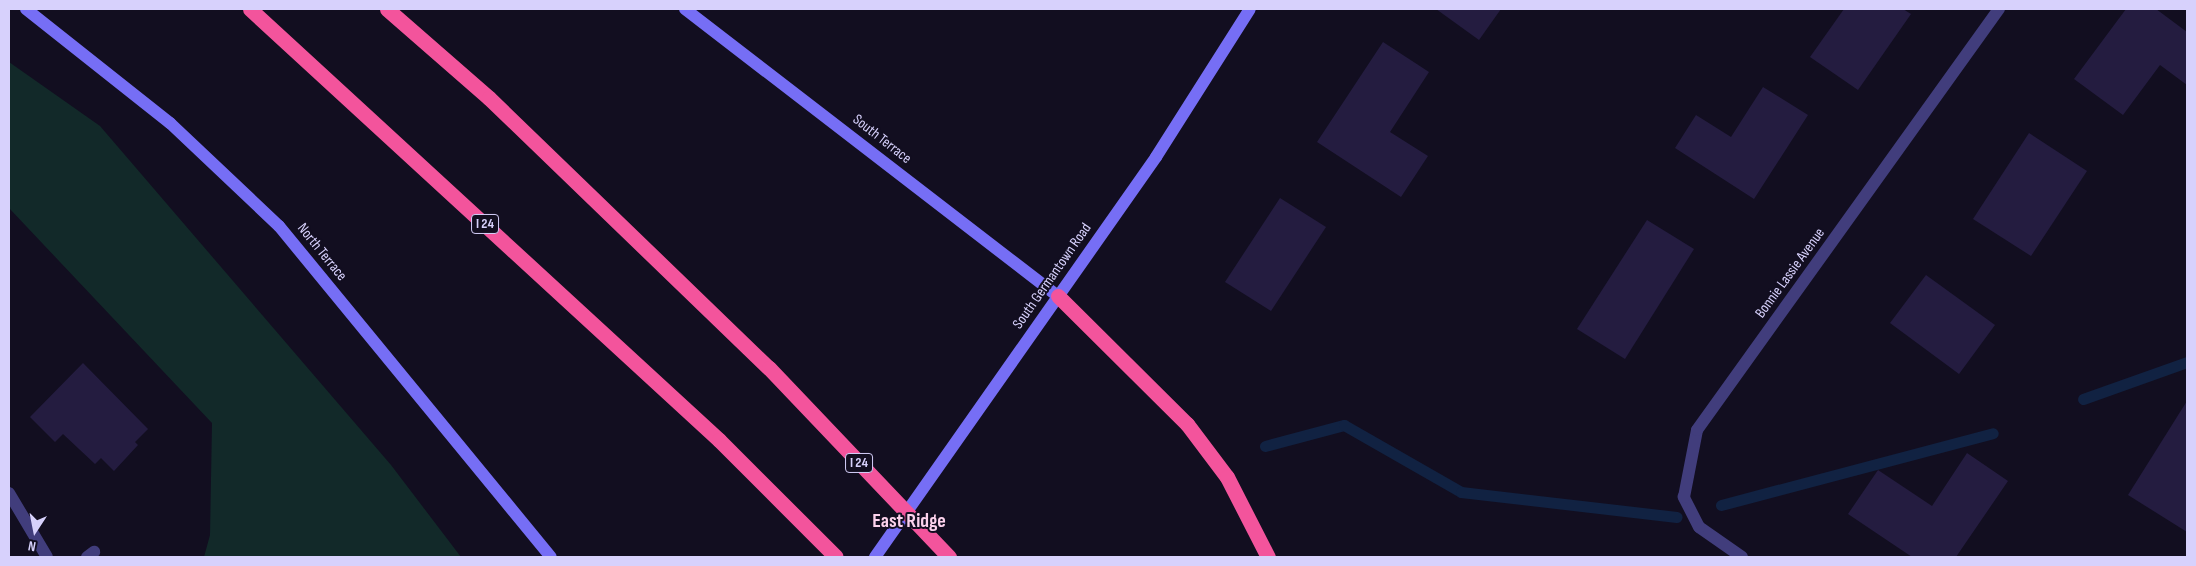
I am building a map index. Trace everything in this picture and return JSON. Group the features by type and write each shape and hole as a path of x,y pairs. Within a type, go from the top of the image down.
{"highway":[{"name":"I 24","path":"250,9 719,440 836,557"},
{"name":"I 24","path":"387,9 489,98 769,368 950,557"},
{"path":"1058,296 1187,424 1227,478 1268,557"}],"street":[{"name":"North Terrace","path":"26,9 170,123 279,226 551,557"},
{"name":"South Terrace","path":"685,9 1058,296"},
{"name":"South Germantown Road","path":"875,557 1156,157 1250,9"},
{"name":"Bonnie Lassie Avenue","path":"1742,557 1699,527 1684,497 1697,430 1999,9"},
{"path":"9,493 47,557"}],"green space":[{"path":"9,62 100,126 391,465 461,557 204,557 210,535 212,423 9,208"}],"building":[{"path":"1436,9 1501,9 1479,40"},
{"path":"1844,9 1903,9 1911,14 1858,90 1810,57"},
{"path":"2126,9 2156,9 2187,32 2187,85 2160,65 2123,115 2074,79"},
{"path":"1383,42 1429,72 1390,132 1428,156 1401,197 1317,142"},
{"path":"1763,87 1808,115 1754,199 1675,148 1696,115 1731,137"},
{"path":"2029,133 2087,171 2031,256 1973,219"},
{"path":"1280,198 1326,227 1271,311 1225,282"},
{"path":"1647,220 1694,249 1625,359 1577,329"},
{"path":"1926,275 1995,325 1959,374 1890,323"},
{"path":"83,363 148,429 135,442 138,445 114,471 101,458 95,464 63,434 55,442 30,417"},
{"path":"2187,401 2187,532 2128,495"},
{"path":"1967,453 2008,481 1956,557 1912,557 1848,514 1878,470 1932,506"}],"waterway":[{"path":"2083,399 2187,362"},
{"path":"1265,446 1344,425 1461,492 1677,517"},
{"path":"1721,505 1993,433"}],"district":[{"name":"East Ridge","path":"909,521"}]}
